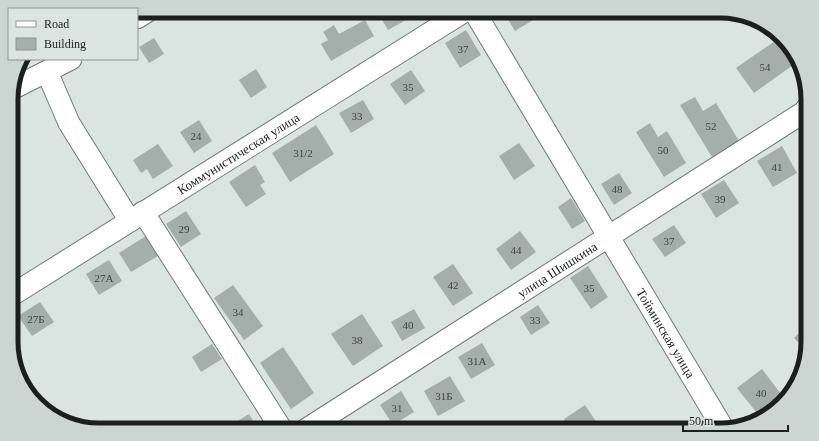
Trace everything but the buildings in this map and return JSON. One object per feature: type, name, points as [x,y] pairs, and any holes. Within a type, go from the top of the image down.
[{"type":"street","name":"Коммунистическая улица","points":[[18,291],[454,18]]},
{"type":"street","name":"Тойминская улица","points":[[478,18],[720,423]]},
{"type":"street","points":[[20,85],[69,60]]},
{"type":"street","points":[[47,72],[69,124],[137,216],[277,423]]},
{"type":"street","name":"улица Шишкина","points":[[316,423],[801,114]]}]
